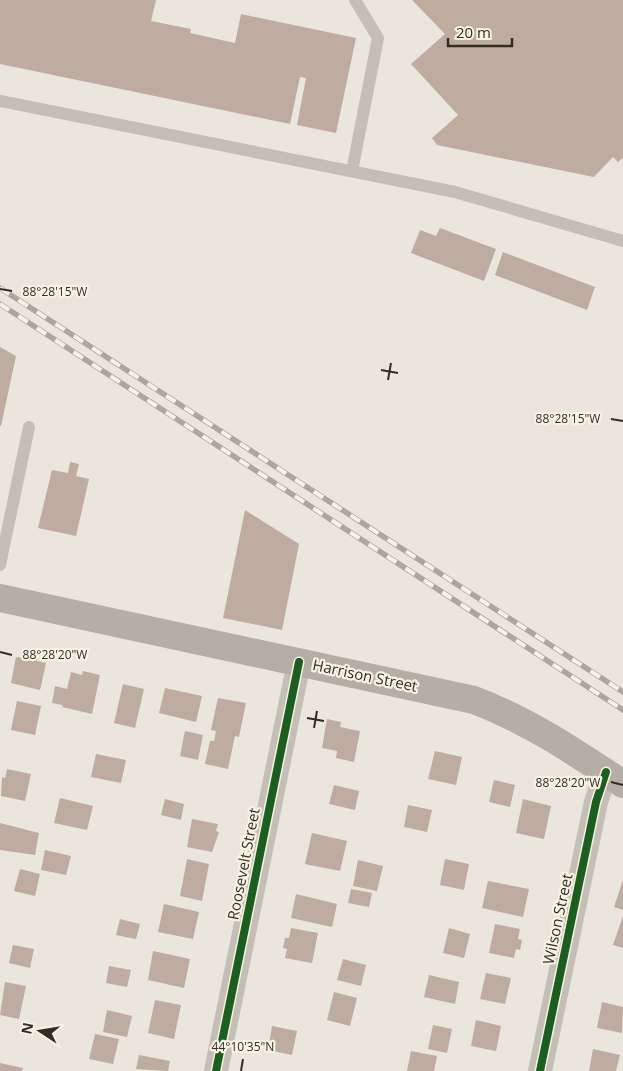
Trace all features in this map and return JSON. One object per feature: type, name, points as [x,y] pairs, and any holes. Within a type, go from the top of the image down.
[{"type":"main road","name":"Harrison Street","points":[[0,598],[474,700],[506,712],[536,728],[614,778]]},
{"type":"street","name":"Roosevelt Street","points":[[216,1071],[299,662]]},
{"type":"street","name":"Wilson Street","points":[[540,1071],[596,802],[614,778]]},
{"type":"lane","points":[[352,172],[378,38],[355,0]]},
{"type":"lane","points":[[0,102],[455,192],[623,241]]},
{"type":"lane","points":[[0,565],[29,427]]},
{"type":"building","points":[[0,0],[156,0],[151,21],[191,29],[190,33],[235,43],[241,14],[356,38],[336,133],[297,125],[306,78],[300,77],[290,124],[0,64]]},
{"type":"building","points":[[412,0],[623,0],[623,158],[618,162],[613,157],[594,177],[437,145],[432,138],[458,115],[411,64],[445,34]]},
{"type":"building","points":[[440,228],[496,249],[484,281],[411,253],[420,230],[436,236]]},
{"type":"building","points":[[503,252],[595,287],[587,310],[495,275]]},
{"type":"building","points":[[0,347],[16,356],[1,426],[0,426]]},
{"type":"building","points":[[70,462],[79,464],[76,476],[89,479],[76,536],[38,528],[52,470],[68,473]]},
{"type":"building","points":[[245,510],[299,544],[282,630],[223,618]]},
{"type":"building","points":[[26,655],[38,658],[37,661],[46,663],[40,690],[11,683],[16,657],[25,658]]},
{"type":"building","points":[[83,671],[100,675],[92,714],[52,703],[55,686],[67,689],[71,672],[82,675]]},
{"type":"building","points":[[123,684],[144,689],[135,728],[114,723]]},
{"type":"building","points":[[165,688],[202,696],[196,722],[159,713]]},
{"type":"building","points":[[218,698],[246,703],[239,737],[235,736],[228,769],[205,764],[210,741],[214,741],[216,731],[211,730]]},
{"type":"building","points":[[17,701],[41,706],[35,735],[11,730]]},
{"type":"building","points":[[327,719],[341,722],[340,727],[360,731],[354,762],[336,758],[337,751],[322,748]]},
{"type":"building","points":[[185,731],[203,735],[198,760],[180,756]]},
{"type":"building","points":[[435,751],[462,757],[456,785],[428,779]]},
{"type":"building","points":[[96,754],[126,760],[121,783],[91,777]]},
{"type":"building","points":[[7,769],[31,774],[25,801],[1,796],[2,777],[5,778]]},
{"type":"building","points":[[494,780],[515,785],[510,807],[489,802]]},
{"type":"building","points":[[334,785],[359,791],[355,810],[329,804]]},
{"type":"building","points":[[60,798],[93,806],[87,830],[54,823]]},
{"type":"building","points":[[165,799],[184,804],[181,820],[161,815]]},
{"type":"building","points":[[523,799],[551,806],[544,839],[516,833]]},
{"type":"building","points":[[408,805],[432,810],[427,832],[404,827]]},
{"type":"building","points":[[192,819],[218,824],[216,831],[219,832],[212,852],[187,847]]},
{"type":"building","points":[[0,823],[39,833],[35,855],[0,850]]},
{"type":"building","points":[[312,833],[347,841],[340,871],[305,864]]},
{"type":"building","points":[[45,850],[71,856],[66,875],[41,870]]},
{"type":"building","points":[[187,859],[209,864],[202,901],[180,896]]},
{"type":"building","points":[[445,859],[469,864],[464,890],[440,885]]},
{"type":"building","points":[[358,860],[383,866],[377,891],[353,886]]},
{"type":"building","points":[[20,869],[40,874],[35,896],[14,891]]},
{"type":"building","points":[[623,880],[623,910],[614,907]]},
{"type":"building","points":[[488,881],[529,889],[523,917],[482,908]]},
{"type":"building","points":[[351,889],[372,893],[369,907],[348,903]]},
{"type":"building","points":[[296,894],[337,904],[332,927],[291,918]]},
{"type":"building","points":[[164,904],[199,912],[193,939],[158,932]]},
{"type":"building","points":[[623,916],[623,948],[613,945]]},
{"type":"building","points":[[120,919],[140,924],[136,939],[116,935]]},
{"type":"building","points":[[495,924],[520,929],[518,939],[522,940],[520,950],[516,949],[514,958],[489,953]]},
{"type":"building","points":[[291,928],[318,933],[312,963],[285,958],[287,949],[283,948],[285,938],[289,938]]},
{"type":"building","points":[[449,928],[470,934],[464,958],[443,953]]},
{"type":"building","points":[[13,945],[34,949],[30,968],[9,963]]},
{"type":"building","points":[[153,951],[190,959],[184,988],[148,980]]},
{"type":"building","points":[[343,959],[366,965],[361,986],[337,980]]},
{"type":"building","points":[[109,966],[131,970],[127,987],[106,983]]},
{"type":"building","points":[[486,973],[511,978],[505,1004],[480,999]]},
{"type":"building","points":[[429,975],[459,982],[455,1004],[424,997]]},
{"type":"building","points":[[5,982],[26,986],[19,1019],[0,1015]]},
{"type":"building","points":[[334,992],[357,998],[350,1026],[327,1020]]},
{"type":"building","points":[[155,1000],[181,1005],[174,1039],[148,1033]]},
{"type":"building","points":[[602,1002],[623,1007],[622,1033],[597,1028]]},
{"type":"building","points":[[107,1010],[132,1016],[127,1037],[103,1032]]},
{"type":"building","points":[[476,1020],[501,1026],[496,1051],[471,1046]]},
{"type":"building","points":[[433,1025],[452,1029],[447,1053],[428,1049]]},
{"type":"building","points":[[272,1026],[297,1031],[292,1055],[268,1050]]},
{"type":"building","points":[[95,1034],[119,1039],[113,1064],[89,1059]]},
{"type":"building","points":[[593,1049],[620,1055],[616,1071],[589,1071]]},
{"type":"building","points":[[411,1051],[437,1056],[434,1071],[407,1071]]},
{"type":"building","points":[[139,1055],[170,1061],[168,1071],[136,1069]]},
{"type":"building","points":[[0,1063],[23,1068],[22,1071],[0,1071]]},
{"type":"railway","points":[[0,288],[623,692]]},
{"type":"railway","points":[[0,304],[623,710]]},
{"type":"cycle path","points":[[216,1071],[299,662]]},
{"type":"cycle path","points":[[540,1071],[596,802],[606,772]]}]
